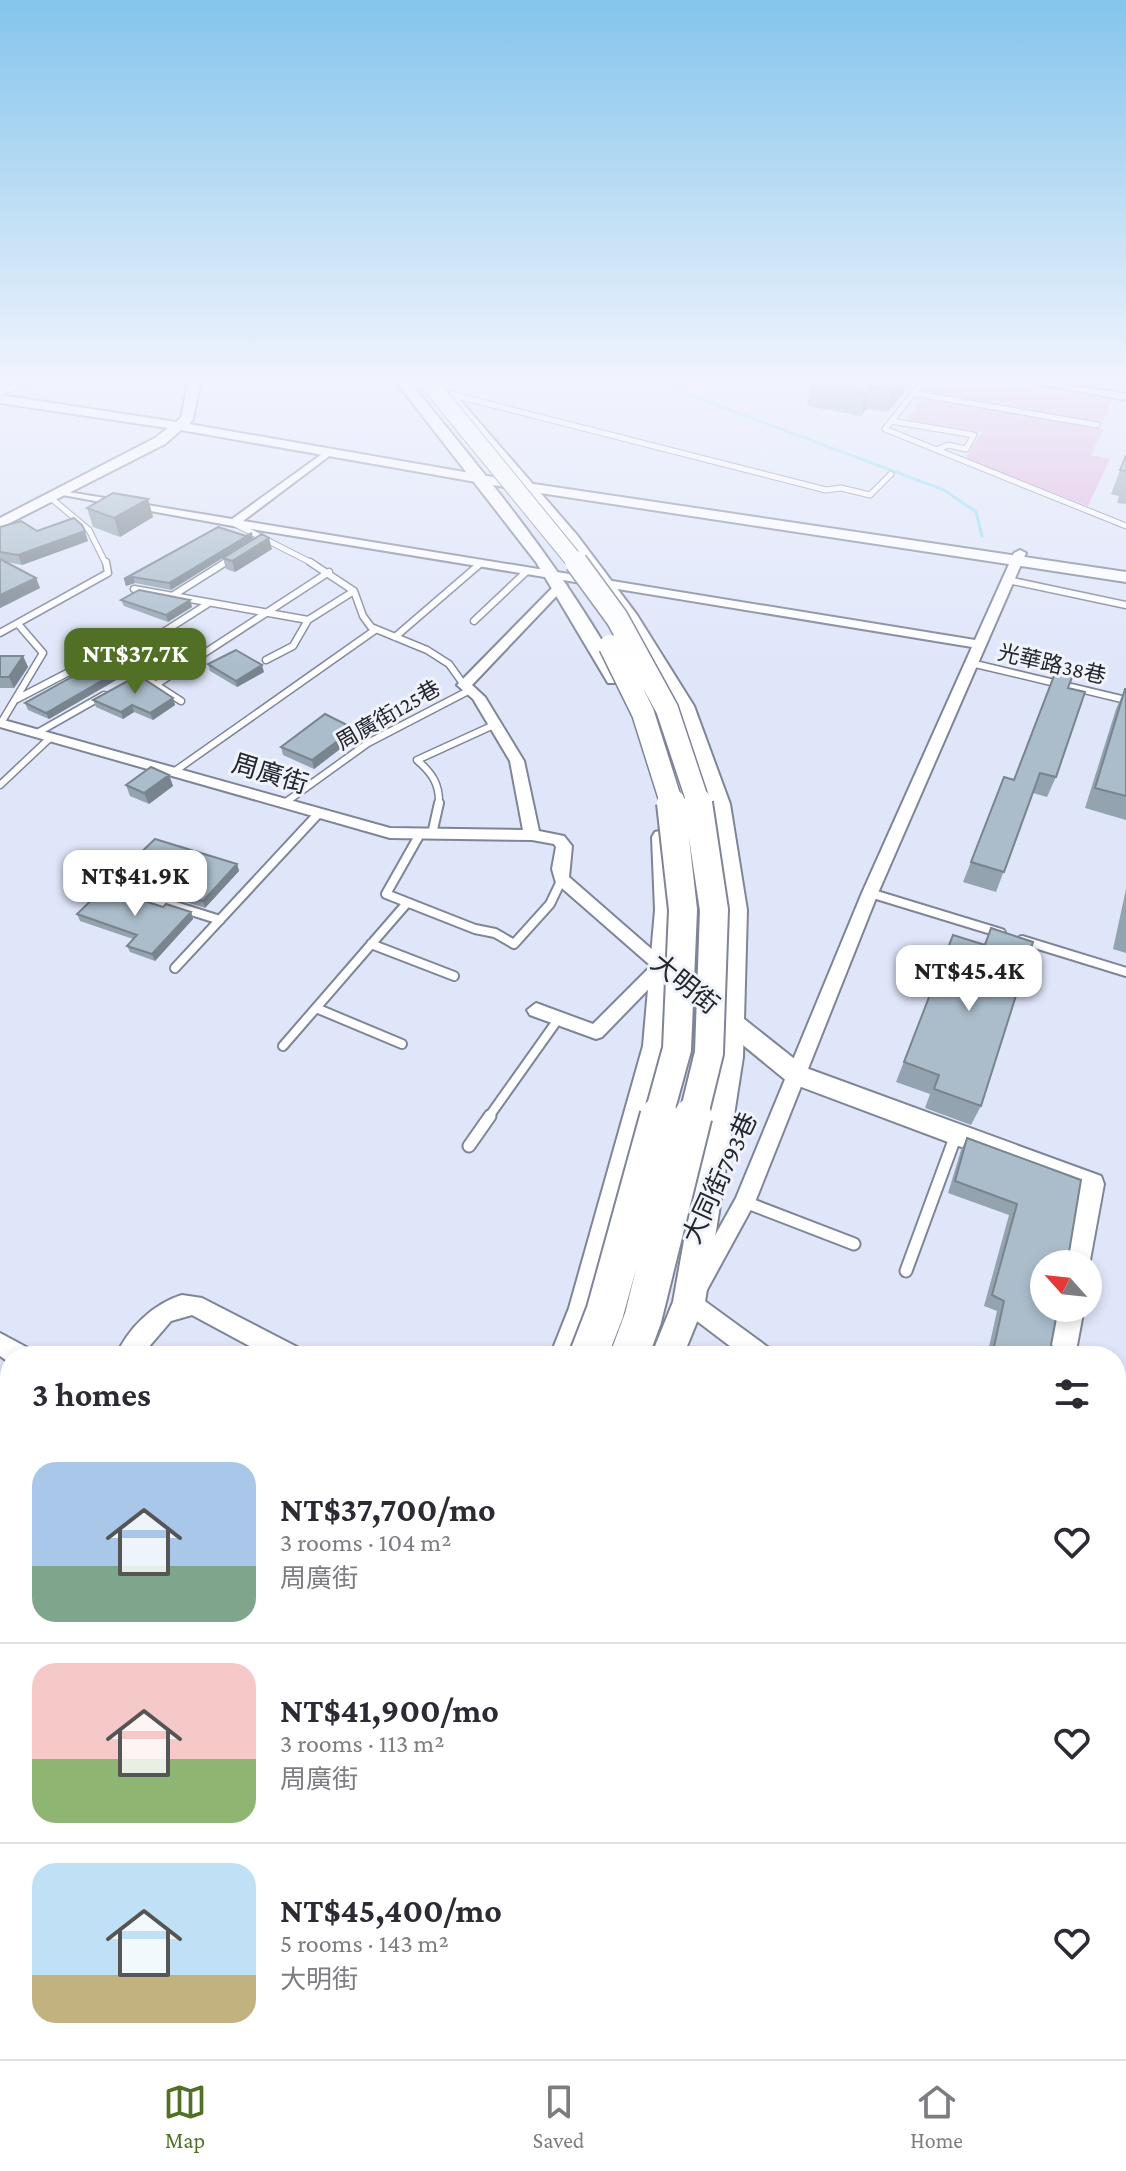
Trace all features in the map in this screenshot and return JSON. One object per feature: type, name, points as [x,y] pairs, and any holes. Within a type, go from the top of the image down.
[{"type":"highway","points":[[487,475],[598,622],[643,713],[672,805],[683,910],[677,1049],[605,1312],[592,1346]]},
{"type":"highway","points":[[508,475],[617,618],[667,709],[699,805],[714,910],[709,1053],[643,1318],[633,1346]]},
{"type":"main road","points":[[477,475],[587,624],[632,715],[661,805],[667,910],[656,1046],[585,1308],[570,1346]]},
{"type":"main road","points":[[518,475],[571,538],[605,585],[684,706],[719,804],[735,910],[730,1057],[689,1302],[671,1346]]},
{"type":"street","points":[[0,524],[97,475]]},
{"type":"street","points":[[233,523],[298,475]]},
{"type":"street","points":[[488,475],[1126,577]]},
{"type":"street","points":[[57,497],[481,563],[527,571],[558,581],[605,585],[980,645]]},
{"type":"street","points":[[1018,558],[1126,568]]},
{"type":"street","name":"大同街793巷","points":[[689,1302],[745,1202],[870,893],[1018,558]]},
{"type":"street","points":[[558,581],[467,687],[496,724],[517,761],[532,835],[550,836],[564,846],[560,869],[562,879]]},
{"type":"street","name":"周廣街","points":[[0,723],[390,833],[532,835]]},
{"type":"street","name":"大明街","points":[[562,879],[662,966],[797,1075],[1091,1184],[1079,1250]]},
{"type":"street","points":[[536,1010],[596,1032],[662,966]]},
{"type":"street","points":[[689,1302],[748,1346]]},
{"type":"street","points":[[135,1346],[163,1312],[178,1303],[194,1305],[272,1346]]},
{"type":"street","points":[[1062,1346],[1066,1322]]},
{"type":"lane","points":[[772,475],[826,490],[841,488],[870,495],[890,475]]},
{"type":"lane","points":[[999,475],[1126,526]]},
{"type":"lane","points":[[0,633],[108,573],[85,525],[57,497]]},
{"type":"lane","points":[[233,523],[329,572],[354,591],[363,616],[375,630],[427,650],[449,664],[467,687]]},
{"type":"lane","points":[[250,547],[264,539]]},
{"type":"lane","points":[[172,596],[237,555]]},
{"type":"lane","points":[[395,637],[481,563]]},
{"type":"lane","points":[[474,621],[527,571]]},
{"type":"lane","points":[[157,684],[329,572]]},
{"type":"lane","points":[[1008,580],[1126,605]]},
{"type":"lane","points":[[134,589],[308,620]]},
{"type":"lane","points":[[266,660],[293,646],[308,620],[354,591]]},
{"type":"lane","points":[[17,699],[115,648],[137,649],[209,603]]},
{"type":"lane","points":[[0,723],[43,653],[18,624]]},
{"type":"lane","points":[[175,771],[375,630]]},
{"type":"lane","name":"光華路38巷","points":[[971,663],[1126,700]]},
{"type":"lane","points":[[123,685],[140,677],[157,684],[181,701]]},
{"type":"lane","name":"周廣街125巷","points":[[286,802],[368,743],[467,687]]},
{"type":"lane","points":[[0,785],[44,735],[111,691]]},
{"type":"lane","points":[[496,724],[466,741],[450,744],[417,760],[437,780],[440,798],[426,834],[386,894],[475,929],[495,933],[514,944],[550,904],[562,879]]},
{"type":"lane","points":[[175,968],[319,813]]},
{"type":"lane","points":[[118,888],[220,920]]},
{"type":"lane","points":[[870,893],[1126,972]]},
{"type":"lane","points":[[283,1046],[407,903]]},
{"type":"lane","points":[[371,944],[454,976]]},
{"type":"lane","points":[[316,1008],[402,1044]]},
{"type":"lane","points":[[469,1146],[559,1018]]},
{"type":"lane","points":[[906,1271],[956,1133]]},
{"type":"lane","points":[[745,1202],[854,1244]]},
{"type":"shaded area","points":[[1007,475],[1102,475],[1088,506]]},
{"type":"building","points":[[113,493],[148,499],[114,518],[87,508]]},
{"type":"building","points":[[74,518],[85,531],[18,555],[0,552],[0,527],[21,521],[37,531]]},
{"type":"building","points":[[218,527],[246,536],[252,533],[169,583],[133,577],[124,579]]},
{"type":"building","points":[[262,534],[269,538],[232,561],[223,558]]},
{"type":"building","points":[[0,559],[36,578],[0,595]]},
{"type":"building","points":[[139,590],[190,600],[166,615],[121,600]]},
{"type":"building","points":[[236,650],[262,665],[236,681],[208,664]]},
{"type":"building","points":[[115,653],[134,662],[46,713],[25,703]]},
{"type":"building","points":[[0,656],[23,656],[9,677],[0,677]]},
{"type":"building","points":[[1057,668],[1074,672],[1068,688],[1085,692],[1056,777],[1040,773],[1004,872],[971,862],[1004,777],[1014,780]]},
{"type":"building","points":[[135,677],[141,677],[173,698],[150,713],[132,705],[121,712],[93,700]]},
{"type":"building","points":[[1126,689],[1126,796],[1095,788]]},
{"type":"building","points":[[325,714],[351,727],[348,730],[351,731],[312,760],[281,747]]},
{"type":"building","points":[[151,767],[169,775],[144,793],[126,785]]},
{"type":"building","points":[[155,839],[237,864],[203,901],[177,893],[190,880],[132,861]]},
{"type":"building","points":[[104,888],[163,907],[166,904],[191,912],[152,954],[127,946],[137,935],[77,914]]},
{"type":"building","points":[[991,928],[1033,942],[981,1106],[934,1089],[939,1075],[904,1062],[953,935],[985,945]]},
{"type":"building","points":[[967,1138],[1081,1180],[1069,1250],[1030,1250],[1030,1322],[1055,1322],[1052,1346],[994,1346],[1004,1301],[992,1295],[1017,1204],[955,1181]]},
{"type":"waterway","points":[[904,475],[944,490],[976,512],[982,536]]}]
